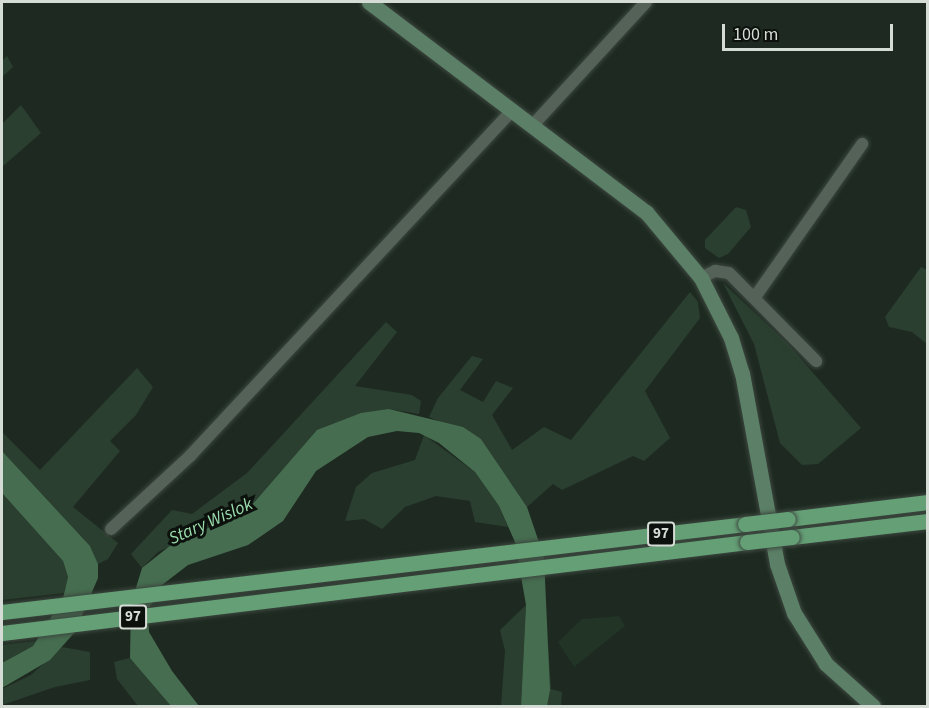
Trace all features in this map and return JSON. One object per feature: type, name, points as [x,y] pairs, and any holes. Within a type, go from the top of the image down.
[{"type":"main road","name":"97","points":[[2,612],[927,502]]},
{"type":"main road","name":"97","points":[[2,633],[927,521]]},
{"type":"street","points":[[369,2],[646,212],[701,278],[730,338],[742,374],[777,564],[794,613],[826,664],[873,706]]},
{"type":"street","points":[[533,125],[646,2]]},
{"type":"street","points":[[111,529],[190,456],[513,110]]},
{"type":"street","points":[[755,297],[862,144]]},
{"type":"street","points":[[701,278],[715,271],[729,273],[816,361]]},
{"type":"shaded area","points":[[7,56],[13,67],[2,77],[2,61]]},
{"type":"shaded area","points":[[21,105],[41,133],[2,167],[2,124]]},
{"type":"shaded area","points":[[736,207],[746,210],[751,227],[728,254],[719,258],[705,248],[705,240]]},
{"type":"shaded area","points":[[921,267],[927,270],[927,344],[912,332],[889,327],[885,317]]},
{"type":"shaded area","points":[[723,283],[788,344],[861,428],[818,464],[802,465],[780,443],[754,344]]},
{"type":"shaded area","points":[[690,292],[698,302],[700,318],[645,391],[670,438],[644,461],[633,456],[562,490],[553,484],[527,507],[481,439],[429,417],[438,398],[472,356],[483,359],[460,390],[483,402],[496,381],[513,388],[492,415],[512,450],[544,427],[571,440]]},
{"type":"shaded area","points":[[386,322],[397,332],[355,386],[412,395],[421,401],[419,414],[389,409],[273,485],[245,513],[158,552],[142,568],[131,554],[172,510],[192,514],[247,473]]},
{"type":"shaded area","points":[[137,368],[153,387],[136,415],[110,441],[120,451],[73,507],[118,543],[108,559],[98,564],[90,546],[2,451],[2,432],[40,470]]},
{"type":"shaded area","points":[[389,409],[463,427],[481,439],[527,507],[544,557],[550,690],[547,706],[521,706],[526,605],[515,542],[499,506],[475,472],[439,443],[419,433],[397,431],[368,437],[316,471],[283,521],[248,545],[188,565],[162,585],[148,610],[149,632],[172,671],[199,706],[171,706],[130,658],[131,604],[142,568],[176,541],[245,513],[317,430],[361,413]]},
{"type":"shaded area","points":[[424,435],[475,472],[499,506],[508,527],[475,522],[470,501],[436,496],[405,507],[382,529],[364,519],[345,521],[356,487],[372,473],[415,460]]},
{"type":"shaded area","points":[[2,451],[90,546],[98,564],[98,578],[75,632],[50,660],[2,688],[2,663],[33,646],[63,598],[68,577],[63,561],[2,493]]},
{"type":"shaded area","points":[[2,493],[63,561],[68,577],[64,593],[2,600]]},
{"type":"shaded area","points":[[526,605],[521,706],[501,706],[505,651],[500,630]]},
{"type":"shaded area","points":[[619,616],[625,626],[574,667],[558,642],[582,619]]},
{"type":"shaded area","points":[[36,641],[33,646],[2,663],[2,645]]},
{"type":"shaded area","points":[[548,645],[551,689],[562,692],[561,706],[547,706]]},
{"type":"shaded area","points":[[62,647],[90,652],[90,680],[55,687],[2,705],[2,689],[31,675]]},
{"type":"shaded area","points":[[130,658],[171,706],[138,706],[117,679],[114,662]]},
{"type":"water label","name":"Stary Wislok","points":[[211,522]]}]
